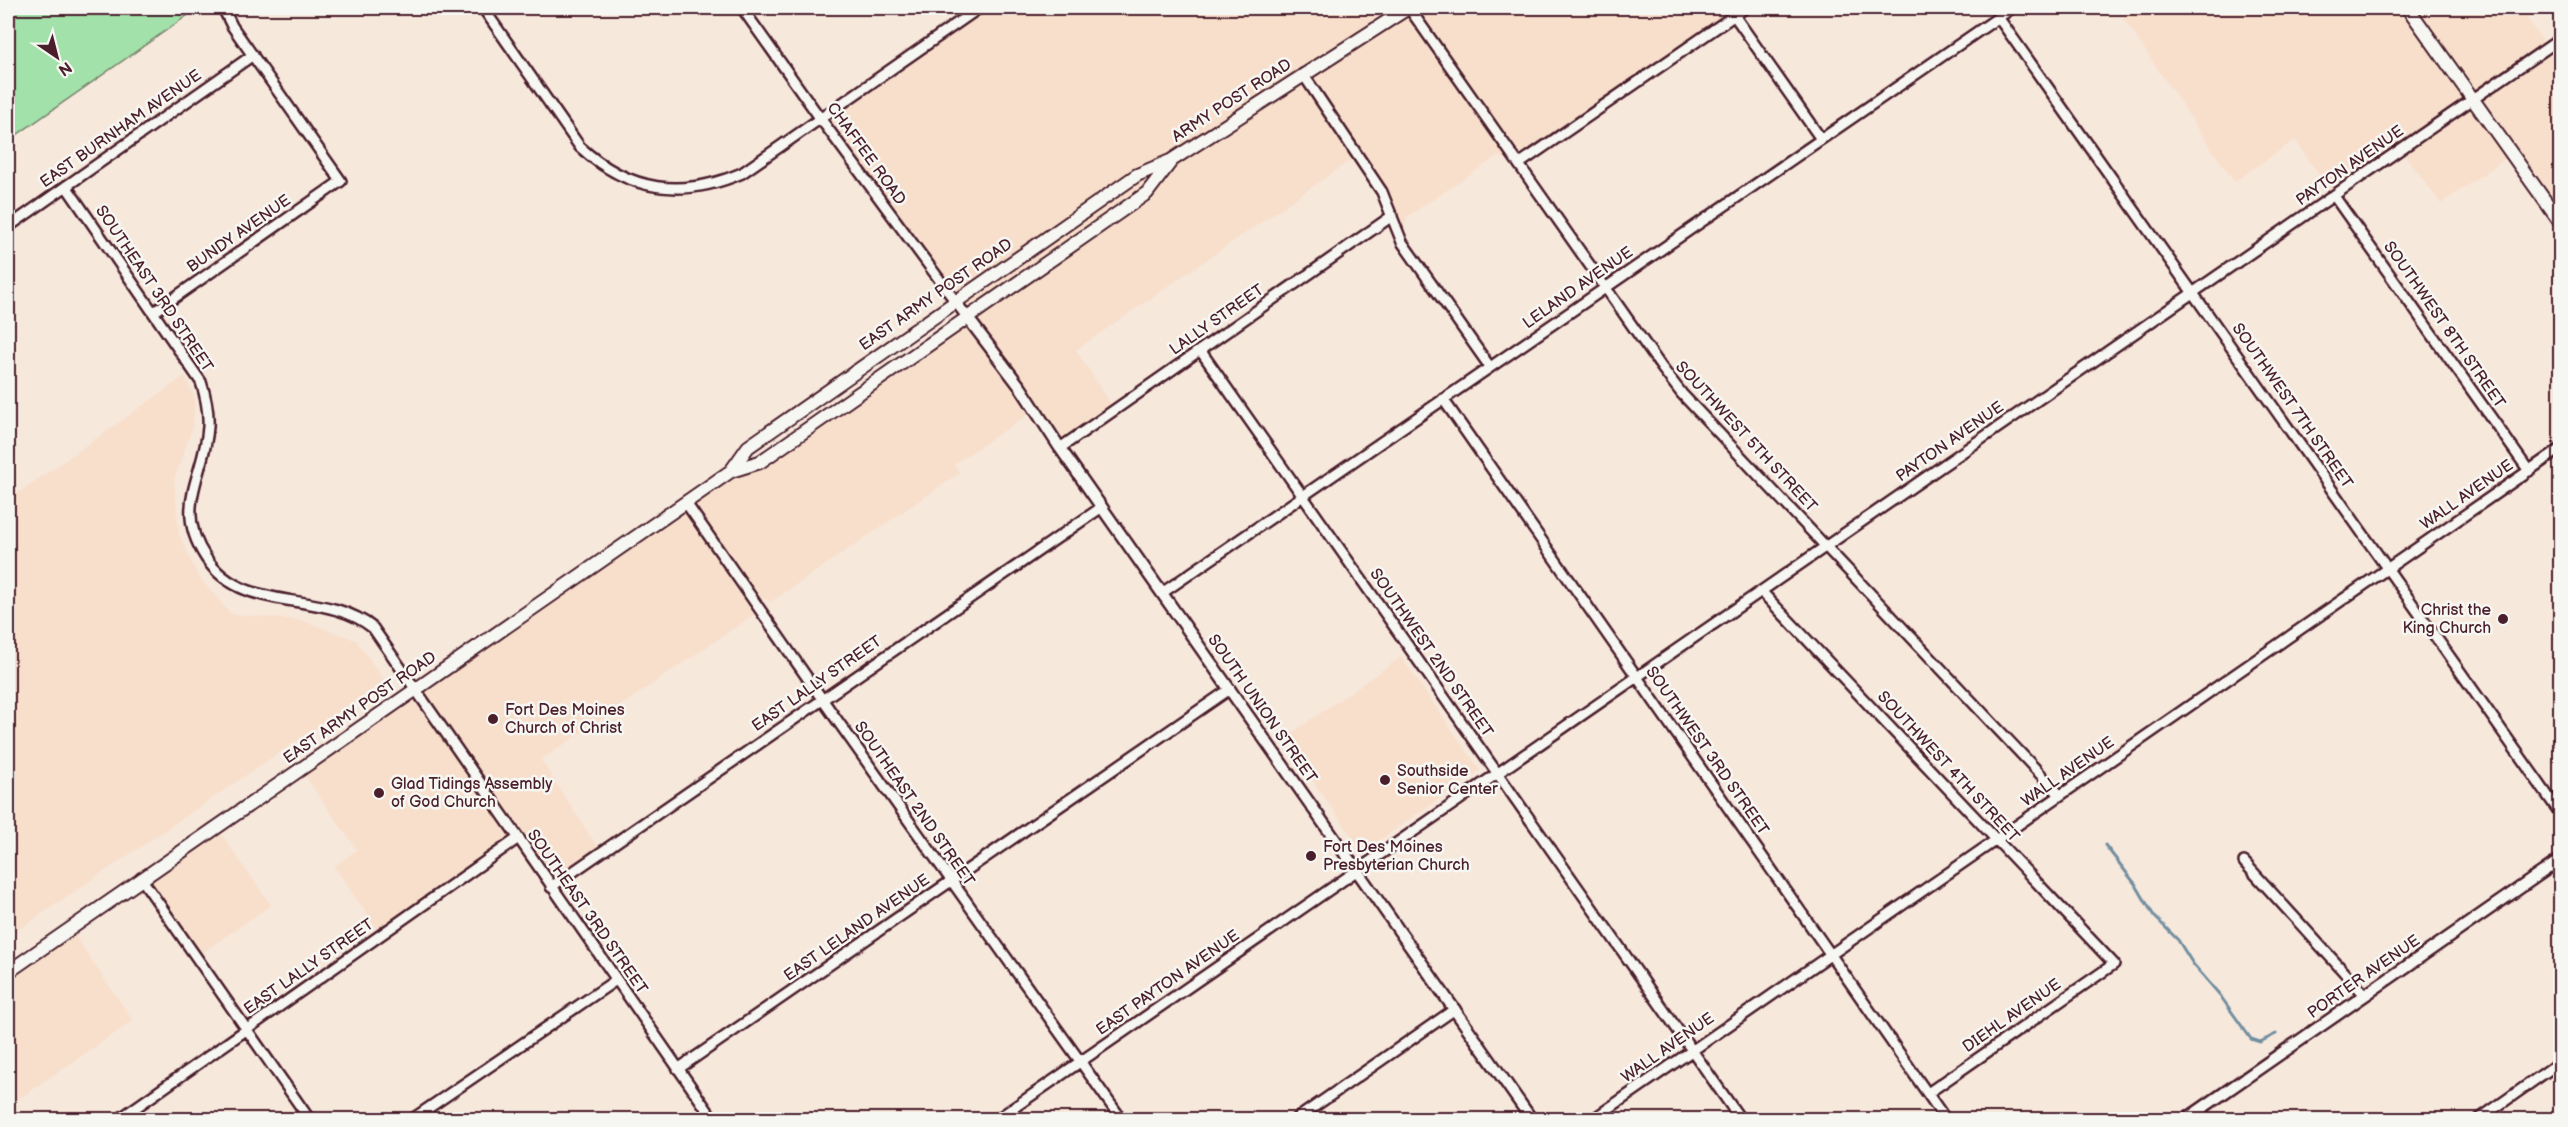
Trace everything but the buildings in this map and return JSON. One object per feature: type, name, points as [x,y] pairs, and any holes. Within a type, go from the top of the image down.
[{"type":"main road","name":"ARMY POST ROAD","points":[[967,317],[1147,193],[1172,160],[1408,8]]},
{"type":"main road","points":[[2408,8],[2560,222]]},
{"type":"main road","name":"EAST ARMY POST ROAD","points":[[731,471],[748,447],[955,301],[1137,175],[1172,160]]},
{"type":"main road","name":"EAST ARMY POST ROAD","points":[[8,972],[731,471],[760,462],[967,317]]},
{"type":"street","points":[[223,8],[232,26],[253,55]]},
{"type":"street","points":[[483,8],[580,147],[611,171],[629,180],[668,189],[688,189],[723,181],[742,173],[979,8]]},
{"type":"street","name":"CHAFFEE ROAD","points":[[742,8],[967,317]]},
{"type":"street","name":"SOUTHWEST 5TH STREET","points":[[1408,8],[1682,394],[2060,795]]},
{"type":"street","points":[[1519,164],[1731,11],[1745,8]]},
{"type":"street","name":"LELAND AVENUE","points":[[1162,593],[2012,8]]},
{"type":"street","points":[[1731,11],[1821,139]]},
{"type":"street","name":"SOUTHWEST 7TH STREET","points":[[1998,17],[2560,813]]},
{"type":"street","name":"PAYTON AVENUE","points":[[1357,870],[2560,39]]},
{"type":"street","name":"BUNDY AVENUE","points":[[154,312],[341,181],[253,55]]},
{"type":"street","name":"EAST BURNHAM AVENUE","points":[[8,227],[253,55]]},
{"type":"street","points":[[1303,74],[1382,192],[1402,242],[1490,367]]},
{"type":"street","name":"SOUTHEAST 3RD STREET","points":[[66,186],[193,368],[206,396],[208,429],[194,484],[191,514],[196,537],[206,559],[222,576],[242,590],[266,597],[331,607],[362,620],[383,640],[550,887],[714,1119]]},
{"type":"street","name":"SOUTHWEST 8TH STREET","points":[[2334,196],[2529,471]]},
{"type":"street","name":"LALLY STREET","points":[[1060,448],[1392,216]]},
{"type":"street","name":"SOUTH UNION STREET","points":[[967,317],[1021,388],[1060,448],[1532,1119]]},
{"type":"street","name":"SOUTHWEST 2ND STREET","points":[[1200,350],[1741,1119]]},
{"type":"street","name":"SOUTHWEST 3RD STREET","points":[[1443,399],[1946,1119]]},
{"type":"street","name":"WALL AVENUE","points":[[1592,1119],[2560,449]]},
{"type":"street","name":"SOUTHEAST 2ND STREET","points":[[686,503],[950,881],[1122,1119]]},
{"type":"street","name":"EAST LALLY STREET","points":[[550,887],[1102,507]]},
{"type":"street","name":"SOUTHWEST 4TH STREET","points":[[1761,591],[2114,964]]},
{"type":"street","name":"EAST LELAND AVENUE","points":[[678,1069],[1230,689]]},
{"type":"street","name":"EAST LALLY STREET","points":[[118,1119],[517,839]]},
{"type":"street","name":"PORTER AVENUE","points":[[2185,1119],[2560,860]]},
{"type":"street","points":[[2244,862],[2365,995]]},
{"type":"street","name":"EAST PAYTON AVENUE","points":[[996,1119],[1357,870]]},
{"type":"street","points":[[141,878],[310,1119]]},
{"type":"street","name":"DIEHL AVENUE","points":[[1928,1093],[2114,964]]},
{"type":"street","points":[[411,1119],[616,980]]},
{"type":"street","points":[[1294,1119],[1455,1009]]},
{"type":"street","points":[[2478,1119],[2560,1062]]},
{"type":"shaded area","points":[[979,8],[1729,8],[1734,15],[1519,164],[1498,156],[1407,217],[1402,242],[1382,192],[1357,156],[1076,350],[1115,410],[1060,448],[1035,410],[954,464],[960,473],[771,602],[747,590],[755,614],[541,760],[601,852],[551,887],[518,840],[381,935],[334,866],[357,850],[299,768],[686,503],[967,317],[820,118]]},
{"type":"shaded area","points":[[2131,8],[2520,8],[2560,66],[2560,222],[2512,154],[2441,204],[2401,150],[2334,196],[2295,140],[2234,182],[2121,15]]},
{"type":"shaded area","points":[[185,376],[195,399],[193,426],[174,480],[179,534],[198,576],[231,614],[300,620],[356,640],[385,681],[8,937],[8,500]]},
{"type":"shaded area","points":[[1401,657],[1480,770],[1363,852],[1283,739]]},
{"type":"shaded area","points":[[216,827],[271,905],[196,957],[141,878]]},
{"type":"shaded area","points":[[70,928],[133,1021],[8,1106],[8,975]]},
{"type":"green space","points":[[8,8],[198,8],[8,141]]},
{"type":"waterway","points":[[2105,845],[2136,885],[2154,916],[2178,940],[2193,964],[2219,994],[2251,1039],[2260,1042],[2276,1034]]},
{"type":"place","name":"Christ the King Church","points":[[2503,619]]},
{"type":"place","name":"Fort Des Moines Church of Christ","points":[[493,719]]},
{"type":"place","name":"Southside Senior Center","points":[[1385,780]]},
{"type":"place","name":"Glad Tidings Assembly of God Church","points":[[379,793]]},
{"type":"place","name":"Fort Des Moines Presbyterian Church","points":[[1311,856]]}]
